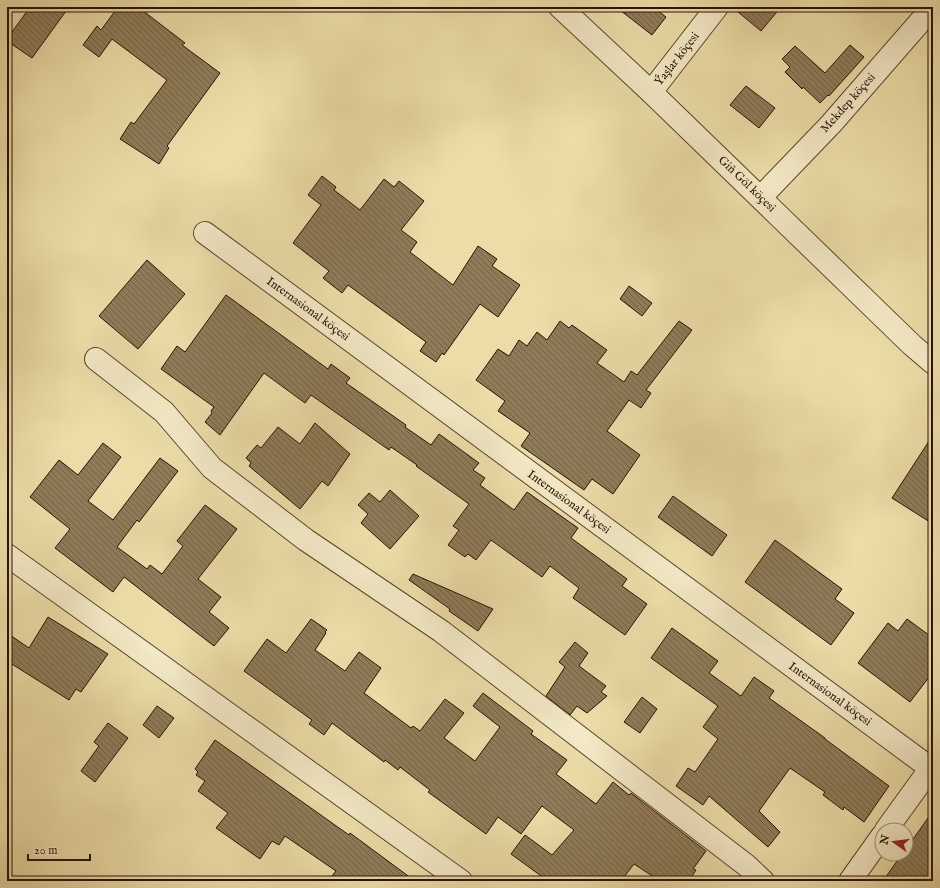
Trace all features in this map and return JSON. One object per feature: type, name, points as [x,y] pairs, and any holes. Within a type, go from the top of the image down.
[{"type":"street","name":"Giň Göl köçesi","points":[[560,7],[652,92],[907,340],[933,363]]},
{"type":"street","name":"Ýaşlar köçesi","points":[[652,92],[717,7]]},
{"type":"street","name":"Mekdep köçesi","points":[[761,197],[831,124],[933,7]]},
{"type":"street","name":"Internasional köçesi","points":[[205,233],[932,768]]},
{"type":"street","points":[[96,359],[164,412],[212,468],[306,540],[441,631],[746,865],[763,881]]},
{"type":"street","points":[[7,555],[461,881]]},
{"type":"street","points":[[892,822],[932,768]]},
{"type":"street","points":[[850,881],[874,847]]},
{"type":"building","points":[[30,7],[69,7],[32,58],[7,41]]},
{"type":"building","points":[[118,7],[138,7],[185,43],[182,45],[220,73],[167,146],[169,148],[159,164],[120,139],[131,122],[134,124],[167,80],[112,39],[99,57],[83,45],[97,26],[101,30]]},
{"type":"building","points":[[616,7],[653,7],[666,17],[652,35]]},
{"type":"building","points":[[732,7],[781,7],[761,31]]},
{"type":"building","points":[[850,45],[864,57],[829,96],[828,95],[820,103],[803,87],[802,89],[785,72],[790,67],[782,59],[795,46],[825,73]]},
{"type":"building","points":[[746,86],[775,108],[759,128],[730,105]]},
{"type":"building","points":[[322,176],[336,187],[334,190],[360,210],[384,179],[394,187],[399,181],[424,201],[401,230],[417,242],[410,252],[453,285],[478,246],[497,259],[492,266],[520,285],[498,317],[480,304],[444,355],[442,353],[436,362],[420,351],[426,342],[348,285],[342,293],[323,278],[329,271],[293,243],[321,205],[308,195]]},
{"type":"building","points":[[147,260],[185,294],[138,349],[99,316]]},
{"type":"building","points":[[629,286],[652,303],[642,316],[620,299]]},
{"type":"building","points":[[226,295],[328,369],[331,364],[350,378],[346,383],[406,425],[405,427],[431,445],[439,434],[479,463],[473,470],[485,478],[480,485],[514,510],[527,492],[578,528],[571,538],[627,579],[622,586],[647,604],[625,635],[573,598],[579,588],[550,566],[542,577],[491,540],[476,560],[468,554],[465,557],[448,545],[459,530],[453,526],[469,504],[391,447],[389,450],[311,395],[305,403],[264,373],[220,435],[205,422],[212,413],[211,411],[214,407],[161,369],[177,346],[185,352]]},
{"type":"building","points":[[560,321],[569,328],[572,325],[607,350],[597,363],[624,382],[631,371],[637,375],[679,321],[692,330],[646,390],[651,393],[641,408],[629,400],[607,431],[640,455],[613,494],[592,479],[584,490],[521,446],[530,433],[498,411],[505,401],[476,380],[498,349],[509,356],[519,340],[527,346],[537,332],[547,340]]},
{"type":"building","points":[[315,423],[350,454],[328,486],[322,481],[300,509],[249,466],[251,463],[246,458],[257,445],[261,448],[278,427],[300,444]]},
{"type":"building","points":[[933,435],[933,524],[892,498]]},
{"type":"building","points":[[103,443],[121,457],[88,501],[113,520],[160,458],[178,471],[139,522],[137,520],[117,547],[147,569],[150,565],[162,574],[183,546],[177,541],[205,505],[237,529],[198,579],[221,597],[209,612],[229,628],[214,646],[124,577],[113,592],[55,548],[70,529],[30,497],[59,460],[78,475]]},
{"type":"building","points":[[390,490],[419,516],[390,549],[361,523],[368,514],[358,505],[369,493],[380,502]]},
{"type":"building","points":[[673,496],[727,535],[712,556],[658,517]]},
{"type":"building","points":[[775,540],[842,589],[835,599],[854,613],[831,645],[745,582]]},
{"type":"building","points":[[413,574],[493,609],[478,631],[409,580]]},
{"type":"building","points":[[48,617],[108,654],[81,692],[76,689],[69,700],[7,661],[7,633],[29,648]]},
{"type":"building","points":[[311,619],[327,630],[315,650],[345,671],[359,652],[381,668],[364,693],[411,728],[413,726],[420,731],[445,699],[464,713],[444,738],[475,761],[500,727],[473,706],[483,693],[533,731],[531,734],[567,760],[556,774],[596,804],[613,782],[629,795],[631,793],[706,851],[693,869],[696,870],[689,881],[660,881],[634,864],[621,881],[548,881],[511,854],[525,835],[552,855],[574,830],[542,806],[521,834],[498,817],[486,834],[428,792],[430,790],[400,767],[398,770],[385,760],[384,762],[332,723],[324,735],[309,724],[312,720],[244,671],[267,639],[286,653]]},
{"type":"building","points":[[907,619],[933,638],[933,672],[910,702],[858,663],[888,623],[898,631]]},
{"type":"building","points":[[672,628],[718,661],[709,673],[741,696],[754,677],[774,691],[769,698],[889,786],[864,822],[844,807],[843,810],[823,795],[825,792],[790,768],[759,811],[780,832],[768,847],[709,796],[703,805],[676,786],[688,768],[695,772],[718,739],[703,727],[718,706],[651,658]]},
{"type":"building","points":[[575,642],[588,653],[579,666],[606,686],[601,692],[607,696],[587,713],[577,706],[570,715],[546,696],[565,667],[559,662]]},
{"type":"building","points":[[642,697],[657,709],[640,733],[624,722]]},
{"type":"building","points":[[157,706],[174,718],[159,738],[143,725]]},
{"type":"building","points":[[108,723],[128,738],[95,782],[81,771],[99,746],[94,742]]},
{"type":"building","points":[[215,740],[349,835],[350,833],[415,881],[328,881],[336,871],[285,836],[279,845],[272,841],[260,859],[216,828],[228,813],[198,791],[205,781],[196,775],[198,772],[195,769]]},
{"type":"building","points":[[933,811],[933,881],[883,881],[896,862],[914,862],[914,838]]}]
